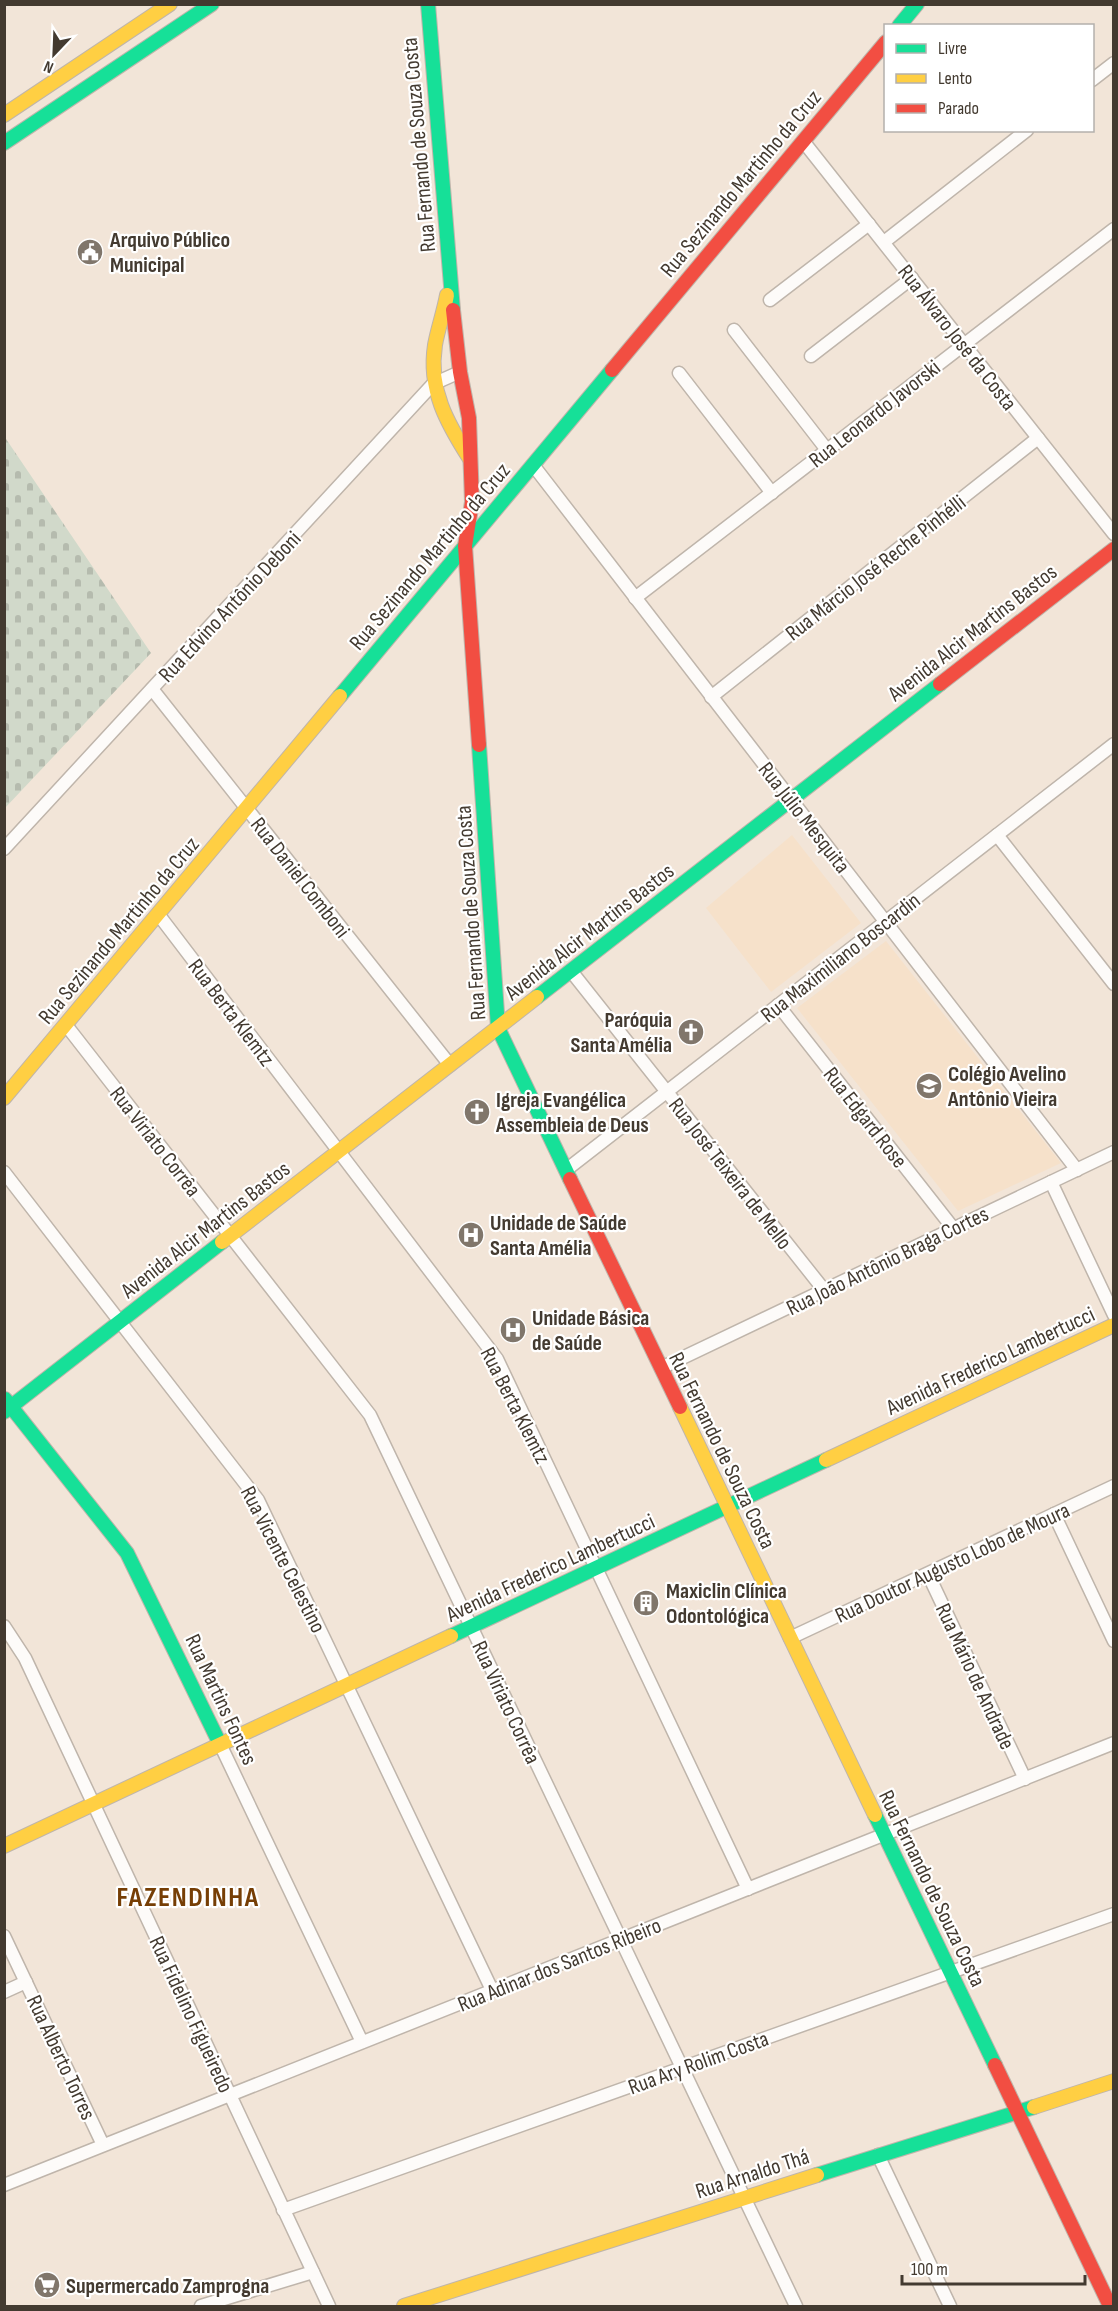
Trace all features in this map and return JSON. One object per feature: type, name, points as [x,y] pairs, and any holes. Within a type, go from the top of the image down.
[{"type":"street","points":[[17,134],[4,116],[170,4]]},
{"type":"street","points":[[4,143],[212,4]]},
{"type":"street","name":"Rua Fernando de Souza Costa","points":[[428,4],[450,282],[460,372],[468,410],[472,509],[465,546],[498,1028],[1110,2307]]},
{"type":"street","points":[[901,24],[916,4]]},
{"type":"street","name":"Rua Sezinando Martinho da Cruz","points":[[4,1098],[884,43]]},
{"type":"street","points":[[1094,78],[1113,63]]},
{"type":"street","points":[[884,242],[1024,132]]},
{"type":"street","name":"Rua Álvaro José da Costa","points":[[803,141],[1113,534]]},
{"type":"street","points":[[770,300],[869,224]]},
{"type":"street","name":"Rua Leonardo Javorski","points":[[635,598],[1113,229]]},
{"type":"street","points":[[811,356],[912,278]]},
{"type":"street","name":"Rua Fernando de Souza Costa","points":[[450,282],[435,347],[433,384],[442,412],[471,460]]},
{"type":"street","points":[[734,330],[827,450]]},
{"type":"street","name":"Rua Edvino Antônio Deboni","points":[[4,849],[433,384],[460,372]]},
{"type":"street","points":[[679,373],[772,493]]},
{"type":"street","name":"Rua Márcio José Reche Pinhélli","points":[[711,697],[1038,438]]},
{"type":"street","name":"Rua Júlio Mesquita","points":[[533,465],[1077,1170]]},
{"type":"street","name":"Avenida Alcir Martins Bastos","points":[[7,1406],[121,1322],[1113,549]]},
{"type":"street","name":"Rua Daniel Comboni","points":[[152,689],[450,1065]]},
{"type":"street","name":"Rua Maximiliano Boscardin","points":[[566,1170],[997,835],[1111,750]]},
{"type":"street","points":[[997,835],[1113,984]]},
{"type":"street","name":"Rua Berta Klemtz","points":[[158,915],[497,1359],[748,1889]]},
{"type":"street","name":"Rua José Teixeira de Mello","points":[[571,971],[824,1290]]},
{"type":"street","name":"Rua Edgard Rose","points":[[778,1005],[953,1228]]},
{"type":"street","name":"Rua Viriato Corrêa","points":[[66,1025],[370,1415],[796,2307]]},
{"type":"street","name":"Rua João Antônio Braga Cortes","points":[[661,1368],[1113,1152]]},
{"type":"street","name":"Rua Vicente Celestino","points":[[4,1172],[255,1494],[492,1990]]},
{"type":"street","points":[[1051,1182],[1113,1315]]},
{"type":"street","name":"Avenida Frederico Lambertucci","points":[[4,1846],[1113,1325]]},
{"type":"street","name":"Rua Martins Fontes","points":[[7,1406],[131,1560],[362,2042]]},
{"type":"street","name":"Rua Doutor Augusto Lobo de Moura","points":[[790,1638],[1113,1486]]},
{"type":"street","points":[[1054,1514],[1113,1641]]},
{"type":"street","name":"Rua Mário de Andrade","points":[[928,1574],[1025,1779]]},
{"type":"street","name":"Rua Fidelino Figueiredo","points":[[4,1626],[25,1658],[329,2307]]},
{"type":"street","name":"Rua Adinar dos Santos Ribeiro","points":[[4,2184],[1113,1743]]},
{"type":"street","name":"Rua Ary Rolim Costa","points":[[284,2210],[1113,1914]]},
{"type":"street","name":"Rua Alberto Torres","points":[[4,1936],[103,2145]]},
{"type":"street","points":[[4,1992],[26,1982]]},
{"type":"street","name":"Rua Arnaldo Thá","points":[[404,2307],[1113,2080]]},
{"type":"street","points":[[878,2155],[950,2307]]},
{"type":"street","points":[[201,2307],[313,2272]]},
{"type":"street","points":[[441,2294],[447,2307]]},
{"type":"shaded area","points":[[792,835],[861,923],[771,992],[706,908]]},
{"type":"shaded area","name":"Colégio Avelino Antônio Vieira","points":[[886,941],[1061,1163],[958,1211],[797,1008]]},
{"type":"green space","points":[[4,436],[151,653],[5,808],[4,808]]},
{"type":"traffic: fast","points":[[4,143],[212,4]]},
{"type":"traffic: fast","points":[[428,4],[453,310]]},
{"type":"traffic: fast","points":[[901,24],[917,4]]},
{"type":"traffic: fast","points":[[340,696],[612,370]]},
{"type":"traffic: fast","points":[[537,997],[940,684]]},
{"type":"traffic: fast","points":[[479,745],[498,1028],[570,1179]]},
{"type":"traffic: fast","points":[[4,1412],[222,1242]]},
{"type":"traffic: fast","points":[[5,1399],[127,1553],[220,1744]]},
{"type":"traffic: fast","points":[[451,1636],[826,1460]]},
{"type":"traffic: fast","points":[[875,1815],[995,2065]]},
{"type":"traffic: fast","points":[[817,2175],[1034,2107]]},
{"type":"traffic: slow","points":[[4,115],[170,4]]},
{"type":"traffic: slow","points":[[447,295],[435,345],[434,377],[447,419],[470,459]]},
{"type":"traffic: slow","points":[[4,1098],[340,696]]},
{"type":"traffic: slow","points":[[222,1242],[537,997]]},
{"type":"traffic: slow","points":[[826,1460],[1114,1325]]},
{"type":"traffic: slow","points":[[680,1407],[875,1815]]},
{"type":"traffic: slow","points":[[4,1846],[451,1636]]},
{"type":"traffic: slow","points":[[1034,2107],[1114,2081]]},
{"type":"traffic: slow","points":[[404,2306],[817,2175]]},
{"type":"traffic: jam","points":[[612,370],[884,44]]},
{"type":"traffic: jam","points":[[453,310],[460,372],[469,418],[472,502],[465,546],[479,745]]},
{"type":"traffic: jam","points":[[940,684],[1114,549]]},
{"type":"traffic: jam","points":[[570,1179],[680,1407]]},
{"type":"traffic: jam","points":[[995,2065],[1110,2306]]},
{"type":"place","name":"Arquivo Público Municipal","points":[[90,252]]},
{"type":"place","name":"Paróquia Santa Amélia","points":[[691,1032]]},
{"type":"place","name":"Colégio Avelino Antônio Vieira","points":[[929,1086]]},
{"type":"place","name":"Igreja Evangélica Assembleia de Deus","points":[[477,1112]]},
{"type":"place","name":"Unidade de Saúde Santa Amélia","points":[[471,1235]]},
{"type":"place","name":"Unidade Básica de Saúde","points":[[513,1330]]},
{"type":"place","name":"Maxiclin Clínica Odontológica","points":[[646,1603]]},
{"type":"place","name":"Supermercado Zamprogna","points":[[47,2285]]},
{"type":"district","name":"FAZENDINHA","points":[[188,1896]]}]
